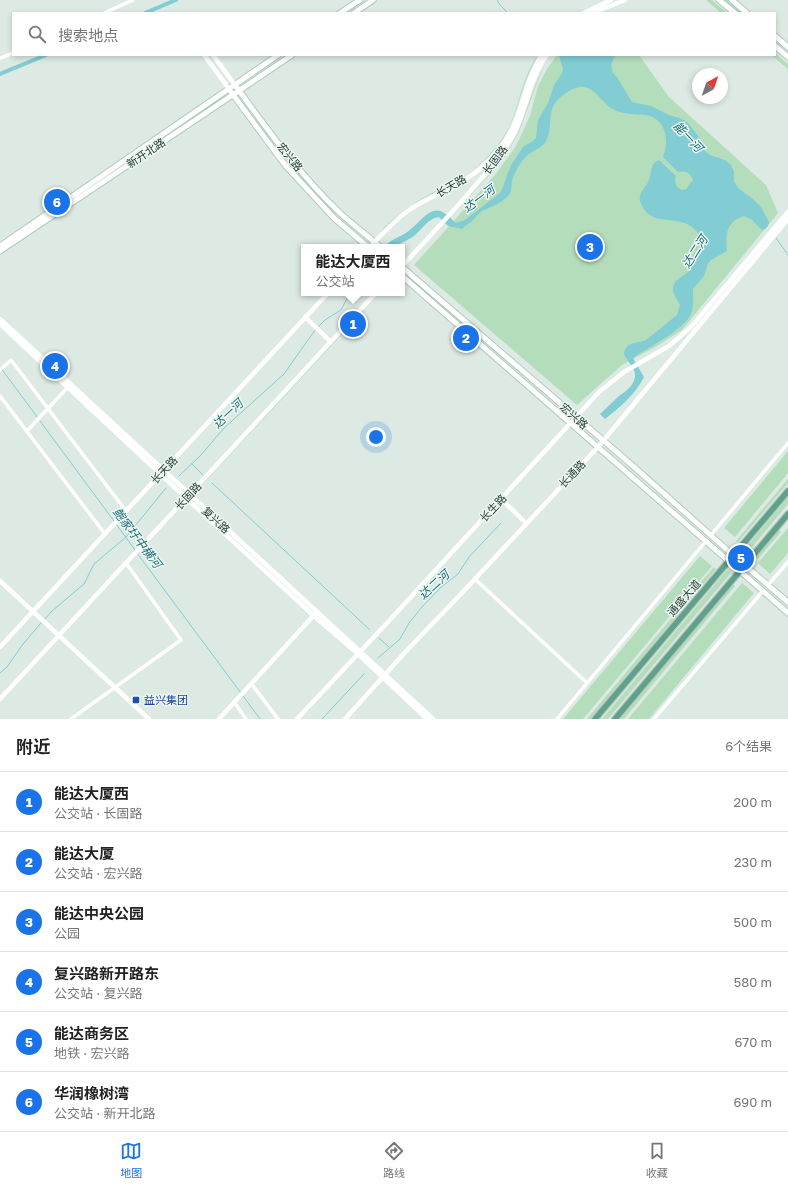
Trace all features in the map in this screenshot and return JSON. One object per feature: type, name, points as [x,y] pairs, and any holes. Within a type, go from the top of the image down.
[{"type":"main road","points":[[342,12],[360,0]]},
{"type":"main road","points":[[355,12],[373,0]]},
{"type":"main road","points":[[719,0],[734,12]]},
{"type":"main road","points":[[732,0],[746,12]]},
{"type":"main road","points":[[776,37],[788,47]]},
{"type":"main road","points":[[776,47],[788,57]]},
{"type":"main road","name":"新开北路","points":[[0,246],[277,56]]},
{"type":"main road","name":"新开北路","points":[[0,251],[291,56]]},
{"type":"main road","name":"宏兴路","points":[[235,85],[284,150],[312,184],[340,213],[376,244]]},
{"type":"main road","name":"宏兴路","points":[[229,89],[286,165],[334,218],[365,244]]},
{"type":"main road","name":"宏兴路","points":[[405,269],[788,602]]},
{"type":"main road","name":"宏兴路","points":[[405,279],[788,613]]},
{"type":"main road","name":"通盛大道","points":[[595,719],[656,645],[734,556],[788,491]]},
{"type":"main road","points":[[615,719],[740,571],[746,566],[788,514]]},
{"type":"street","points":[[106,12],[133,0]]},
{"type":"street","points":[[586,12],[611,0]]},
{"type":"street","points":[[595,12],[625,0]]},
{"type":"street","points":[[0,58],[12,53]]},
{"type":"street","name":"宏兴路","points":[[205,56],[229,89]]},
{"type":"street","name":"宏兴路","points":[[214,56],[235,85]]},
{"type":"street","name":"长天路","points":[[374,242],[393,223],[413,208],[465,179],[488,162],[501,146],[513,127],[533,69],[541,56]]},
{"type":"street","name":"长固路","points":[[405,263],[494,164],[511,138],[522,114],[532,84],[546,56]]},
{"type":"street","name":"长生路","points":[[297,719],[575,417],[612,381],[632,367],[669,346],[692,327],[788,212]]},
{"type":"street","name":"长通路","points":[[345,719],[598,447],[788,218]]},
{"type":"street","name":"长天路","points":[[0,648],[325,296]]},
{"type":"street","name":"长固路","points":[[0,699],[373,296]]},
{"type":"street","points":[[305,318],[331,342]]},
{"type":"street","name":"复兴路","points":[[0,319],[69,386]]},
{"type":"street","name":"复兴路","points":[[0,324],[315,614],[359,652],[427,719]]},
{"type":"street","points":[[0,370],[11,360],[126,511]]},
{"type":"street","points":[[27,431],[69,386]]},
{"type":"street","points":[[0,396],[105,534]]},
{"type":"street","points":[[711,535],[788,443]]},
{"type":"street","points":[[501,499],[526,523]]},
{"type":"street","points":[[557,719],[706,541]]},
{"type":"street","points":[[768,585],[788,562]]},
{"type":"street","points":[[71,719],[180,640],[126,563]]},
{"type":"street","points":[[475,579],[587,683]]},
{"type":"street","points":[[0,581],[149,719]]},
{"type":"street","points":[[654,719],[763,591]]},
{"type":"street","points":[[219,719],[315,614]]},
{"type":"street","name":"复兴路","points":[[384,676],[433,719]]},
{"type":"street","points":[[252,683],[278,719]]},
{"type":"street","points":[[236,700],[246,719]]},
{"type":"green space","points":[[706,0],[712,0],[726,12],[720,12]]},
{"type":"green space","points":[[723,0],[729,0],[744,12],[738,12]]},
{"type":"green space","points":[[776,54],[788,64],[788,69],[772,56],[776,56]]},
{"type":"green space","points":[[538,56],[532,66],[510,127],[504,138],[487,159],[469,172],[487,157],[504,136],[514,114],[526,77],[534,61]]},
{"type":"green space","points":[[556,56],[640,56],[669,97],[766,185],[778,213],[682,330],[657,346],[622,365],[577,405],[414,265],[495,175],[516,146],[530,116],[538,86]]},
{"type":"green space","points":[[543,68],[519,132],[505,157],[413,258],[494,169],[508,150],[519,130],[536,82]]},
{"type":"green space","points":[[469,172],[456,181],[404,212],[426,196]]},
{"type":"green space","points":[[404,212],[392,221],[380,233],[394,218]]},
{"type":"green space","points":[[376,296],[376,296],[358,317],[199,487]]},
{"type":"green space","points":[[788,451],[788,473],[735,537],[724,528]]},
{"type":"green space","points":[[788,479],[788,483],[738,542],[736,541]]},
{"type":"green space","points":[[788,497],[788,504],[749,551],[745,549]]},
{"type":"green space","points":[[788,528],[788,553],[770,574],[758,563]]},
{"type":"green space","points":[[778,530],[781,532],[758,559],[756,557]]},
{"type":"green space","points":[[700,556],[712,566],[583,719],[563,719]]},
{"type":"green space","points":[[714,567],[716,569],[701,587],[698,585]]},
{"type":"green space","points":[[727,570],[731,573],[608,719],[602,719]]},
{"type":"green space","points":[[742,583],[754,593],[649,719],[628,719]]},
{"type":"green space","points":[[733,584],[735,586],[624,719],[620,719]]},
{"type":"green space","points":[[679,609],[681,611],[590,719],[587,719]]},
{"type":"water","points":[[559,56],[615,56],[611,65],[613,73],[632,102],[651,106],[688,123],[699,137],[706,152],[710,155],[725,160],[731,165],[734,172],[734,181],[738,188],[761,207],[769,222],[767,227],[762,230],[752,220],[744,216],[733,222],[727,234],[727,251],[711,260],[704,276],[693,289],[693,308],[691,314],[687,320],[674,332],[633,358],[644,377],[632,395],[605,419],[600,414],[630,387],[635,377],[634,370],[624,354],[625,350],[629,345],[646,340],[677,315],[680,305],[673,291],[674,284],[690,270],[701,245],[701,238],[694,229],[681,222],[654,217],[648,214],[641,204],[641,194],[648,182],[656,161],[659,160],[676,176],[675,181],[677,187],[682,190],[686,189],[693,180],[688,173],[683,171],[678,172],[663,157],[666,139],[663,128],[656,119],[645,115],[616,111],[591,89],[580,87],[572,89],[559,98],[554,104],[546,141],[542,146],[529,154],[521,162],[513,178],[511,192],[504,199],[498,204],[482,211],[462,229],[448,226],[439,217],[431,220],[409,239],[398,244],[387,244],[408,231],[431,212],[440,211],[456,223],[465,220],[501,192],[511,165],[524,146],[536,138],[538,120],[548,103],[554,85],[563,69]]},
{"type":"waterway","points":[[147,12],[176,0]]},
{"type":"waterway","name":"能一河","points":[[497,0],[507,12]]},
{"type":"waterway","points":[[0,74],[44,56]]},
{"type":"waterway","name":"能一河","points":[[776,238],[788,255]]},
{"type":"waterway","name":"达一河","points":[[318,327],[325,320],[341,310],[348,296]]},
{"type":"waterway","name":"达一河","points":[[179,476],[201,455],[224,428],[284,374],[316,329]]},
{"type":"waterway","name":"鲍家圩中横河","points":[[0,367],[38,418]]},
{"type":"waterway","name":"鲍家圩中横河","points":[[40,421],[114,521]]},
{"type":"waterway","points":[[192,464],[203,475]]},
{"type":"waterway","points":[[212,483],[370,630]]},
{"type":"waterway","name":"达一河","points":[[45,619],[52,611],[84,584],[94,564],[126,537],[166,488]]},
{"type":"waterway","name":"达二河","points":[[378,658],[400,639],[409,623],[422,607],[440,588],[458,574],[469,557],[501,523]]},
{"type":"waterway","name":"鲍家圩中横河","points":[[116,524],[135,550]]},
{"type":"waterway","name":"鲍家圩中横河","points":[[137,553],[241,693]]},
{"type":"waterway","name":"达一河","points":[[0,673],[7,667],[23,644],[41,623]]},
{"type":"waterway","points":[[379,638],[389,647]]},
{"type":"waterway","name":"达二河","points":[[322,719],[364,674]]},
{"type":"waterway","name":"鲍家圩中横河","points":[[243,696],[260,719]]},
{"type":"place","name":"华润橡树湾","points":[[57,202]]},
{"type":"place","name":"能达中央公园","points":[[590,247]]},
{"type":"place","name":"能达大厦西","points":[[353,324]]},
{"type":"place","name":"能达大厦","points":[[466,338]]},
{"type":"place","name":"复兴路新开路东","points":[[55,366]]},
{"type":"place","name":"能达商务区","points":[[741,558]]},
{"type":"place","name":"益兴集团","points":[[136,700]]}]
